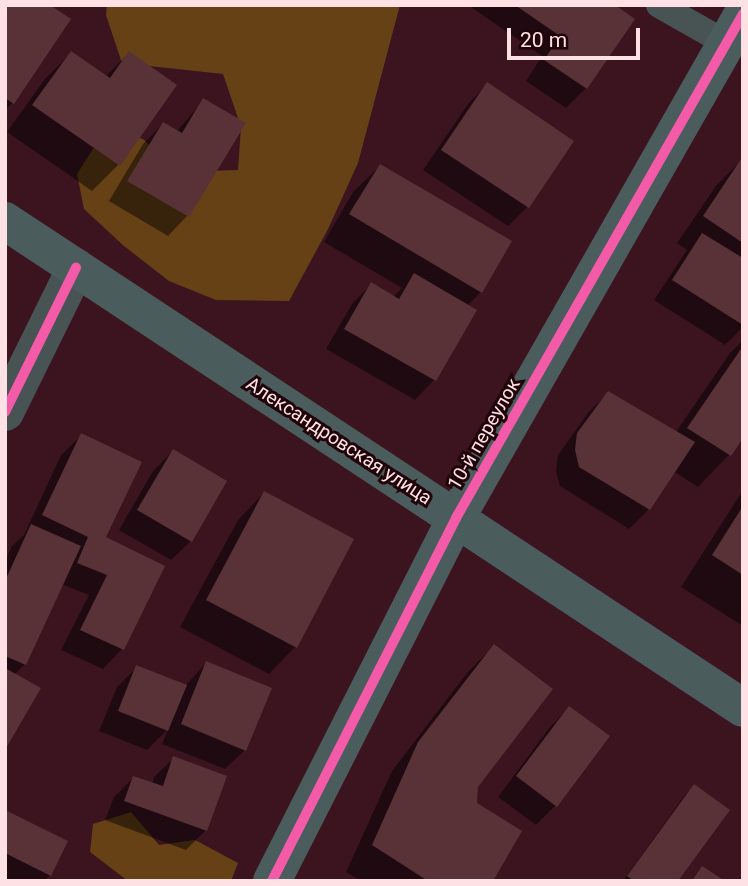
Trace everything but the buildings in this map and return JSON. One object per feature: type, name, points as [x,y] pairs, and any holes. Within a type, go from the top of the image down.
[{"type":"street","name":"10-й переулок","points":[[272,881],[456,518],[734,29]]},
{"type":"street","name":"Александровская улица","points":[[5,221],[743,708]]},
{"type":"street","points":[[5,412],[76,268]]},
{"type":"lane","points":[[659,5],[734,29]]},
{"type":"shaded area","points":[[107,5],[400,5],[358,163],[328,229],[289,301],[216,300],[169,281],[124,246],[84,209],[77,174],[105,130],[143,139],[178,172],[238,170],[241,127],[223,74],[122,63],[106,15]]},
{"type":"shaded area","points":[[131,812],[159,845],[195,840],[238,863],[231,881],[128,881],[90,852],[93,824]]},
{"type":"cycle path","points":[[272,881],[456,518],[743,14]]},
{"type":"cycle path","points":[[5,412],[76,268]]}]
